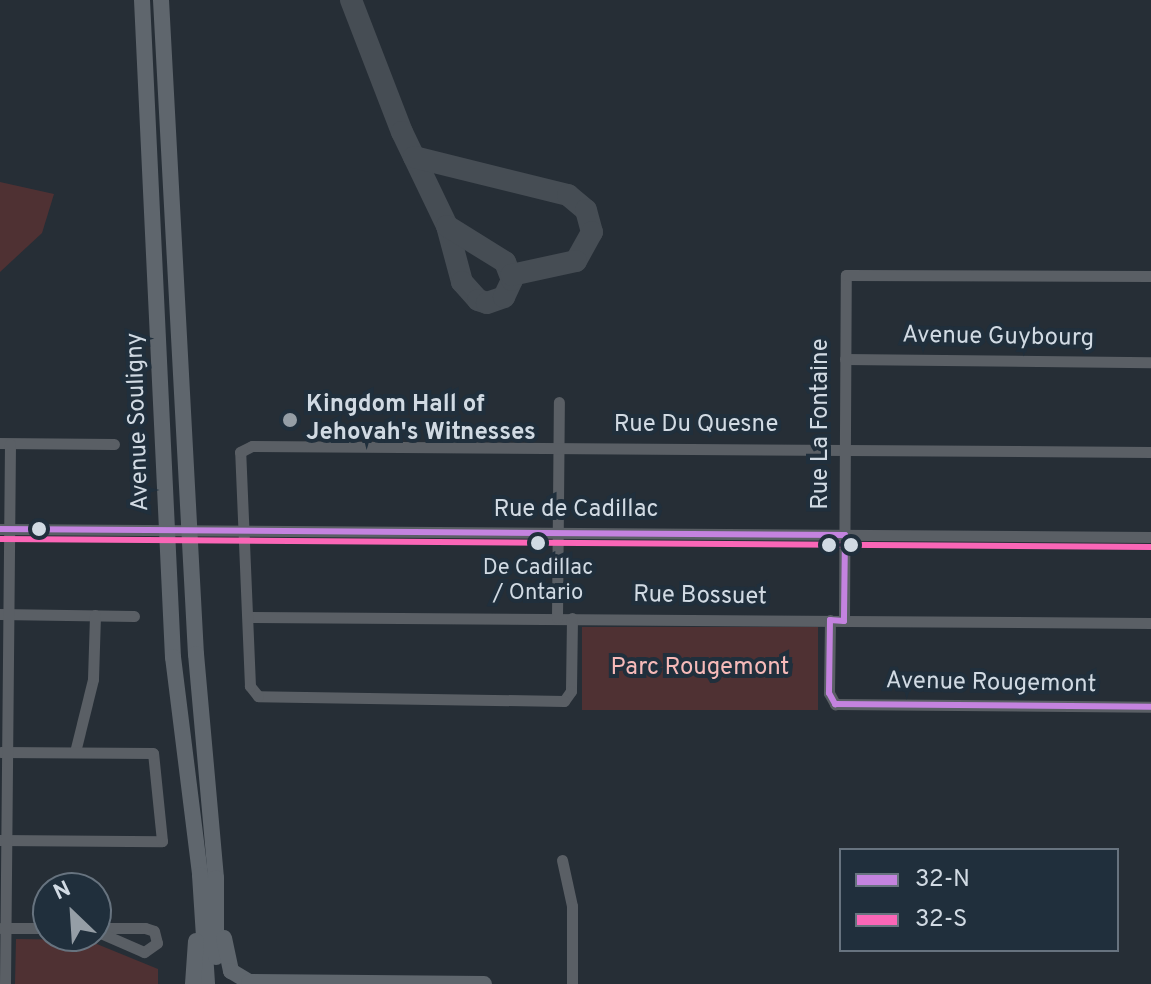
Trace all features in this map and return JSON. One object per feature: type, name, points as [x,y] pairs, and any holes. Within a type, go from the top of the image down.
[{"type":"highway","name":"Avenue Souligny","points":[[142,0],[175,681],[208,876],[207,984]]},
{"type":"highway","name":"Avenue Souligny","points":[[161,0],[190,561],[217,984]]},
{"type":"highway","points":[[193,984],[208,876]]},
{"type":"highway","points":[[208,876],[227,961],[244,981],[484,984]]},
{"type":"street","name":"Rue La Fontaine","points":[[844,621],[846,275],[1151,276]]},
{"type":"street","name":"Avenue Guybourg","points":[[845,359],[1151,362]]},
{"type":"street","points":[[557,618],[559,402]]},
{"type":"street","points":[[5,984],[5,444],[114,444]]},
{"type":"street","name":"Rue Du Quesne","points":[[248,617],[242,449],[559,447],[1151,452]]},
{"type":"street","name":"Rue de Cadillac","points":[[4,529],[1151,537]]},
{"type":"street","points":[[4,614],[134,616]]},
{"type":"street","points":[[75,752],[93,679],[95,615]]},
{"type":"street","points":[[248,617],[254,694],[568,699],[572,618]]},
{"type":"street","name":"Rue Bossuet","points":[[248,617],[1151,623]]},
{"type":"street","name":"Avenue Rougemont","points":[[830,620],[832,702],[1151,707]]},
{"type":"street","points":[[3,752],[153,753],[162,841],[3,840]]},
{"type":"street","points":[[562,860],[572,906],[572,984]]},
{"type":"street","points":[[3,928],[32,928]]},
{"type":"street","points":[[145,928],[154,931],[157,943],[144,952],[96,930],[145,928]]},
{"type":"green space","points":[[0,182],[54,194],[42,233],[0,272]]},
{"type":"green space","name":"Parc Rougemont","points":[[582,627],[818,627],[818,710],[582,710]]},
{"type":"green space","points":[[16,939],[32,939],[32,952],[112,950],[158,969],[158,984],[15,984]]},
{"type":"taxiway","points":[[351,0],[402,132],[447,226],[462,282],[478,300],[487,303],[504,297],[512,280],[505,262],[447,226]]},
{"type":"taxiway","points":[[414,157],[568,195],[586,210],[592,232],[576,261],[511,275]]},
{"type":"transit line","name":"32-N","points":[[0,529],[845,535],[844,621],[830,620],[829,693],[835,704],[1151,707]]},
{"type":"transit line","name":"32-S","points":[[0,539],[1151,547]]},
{"type":"place","name":"Kingdom Hall of Jehovah's Witnesses","points":[[290,420]]},
{"type":"place","name":"De Cadillac / Ontario","points":[[538,543]]}]
